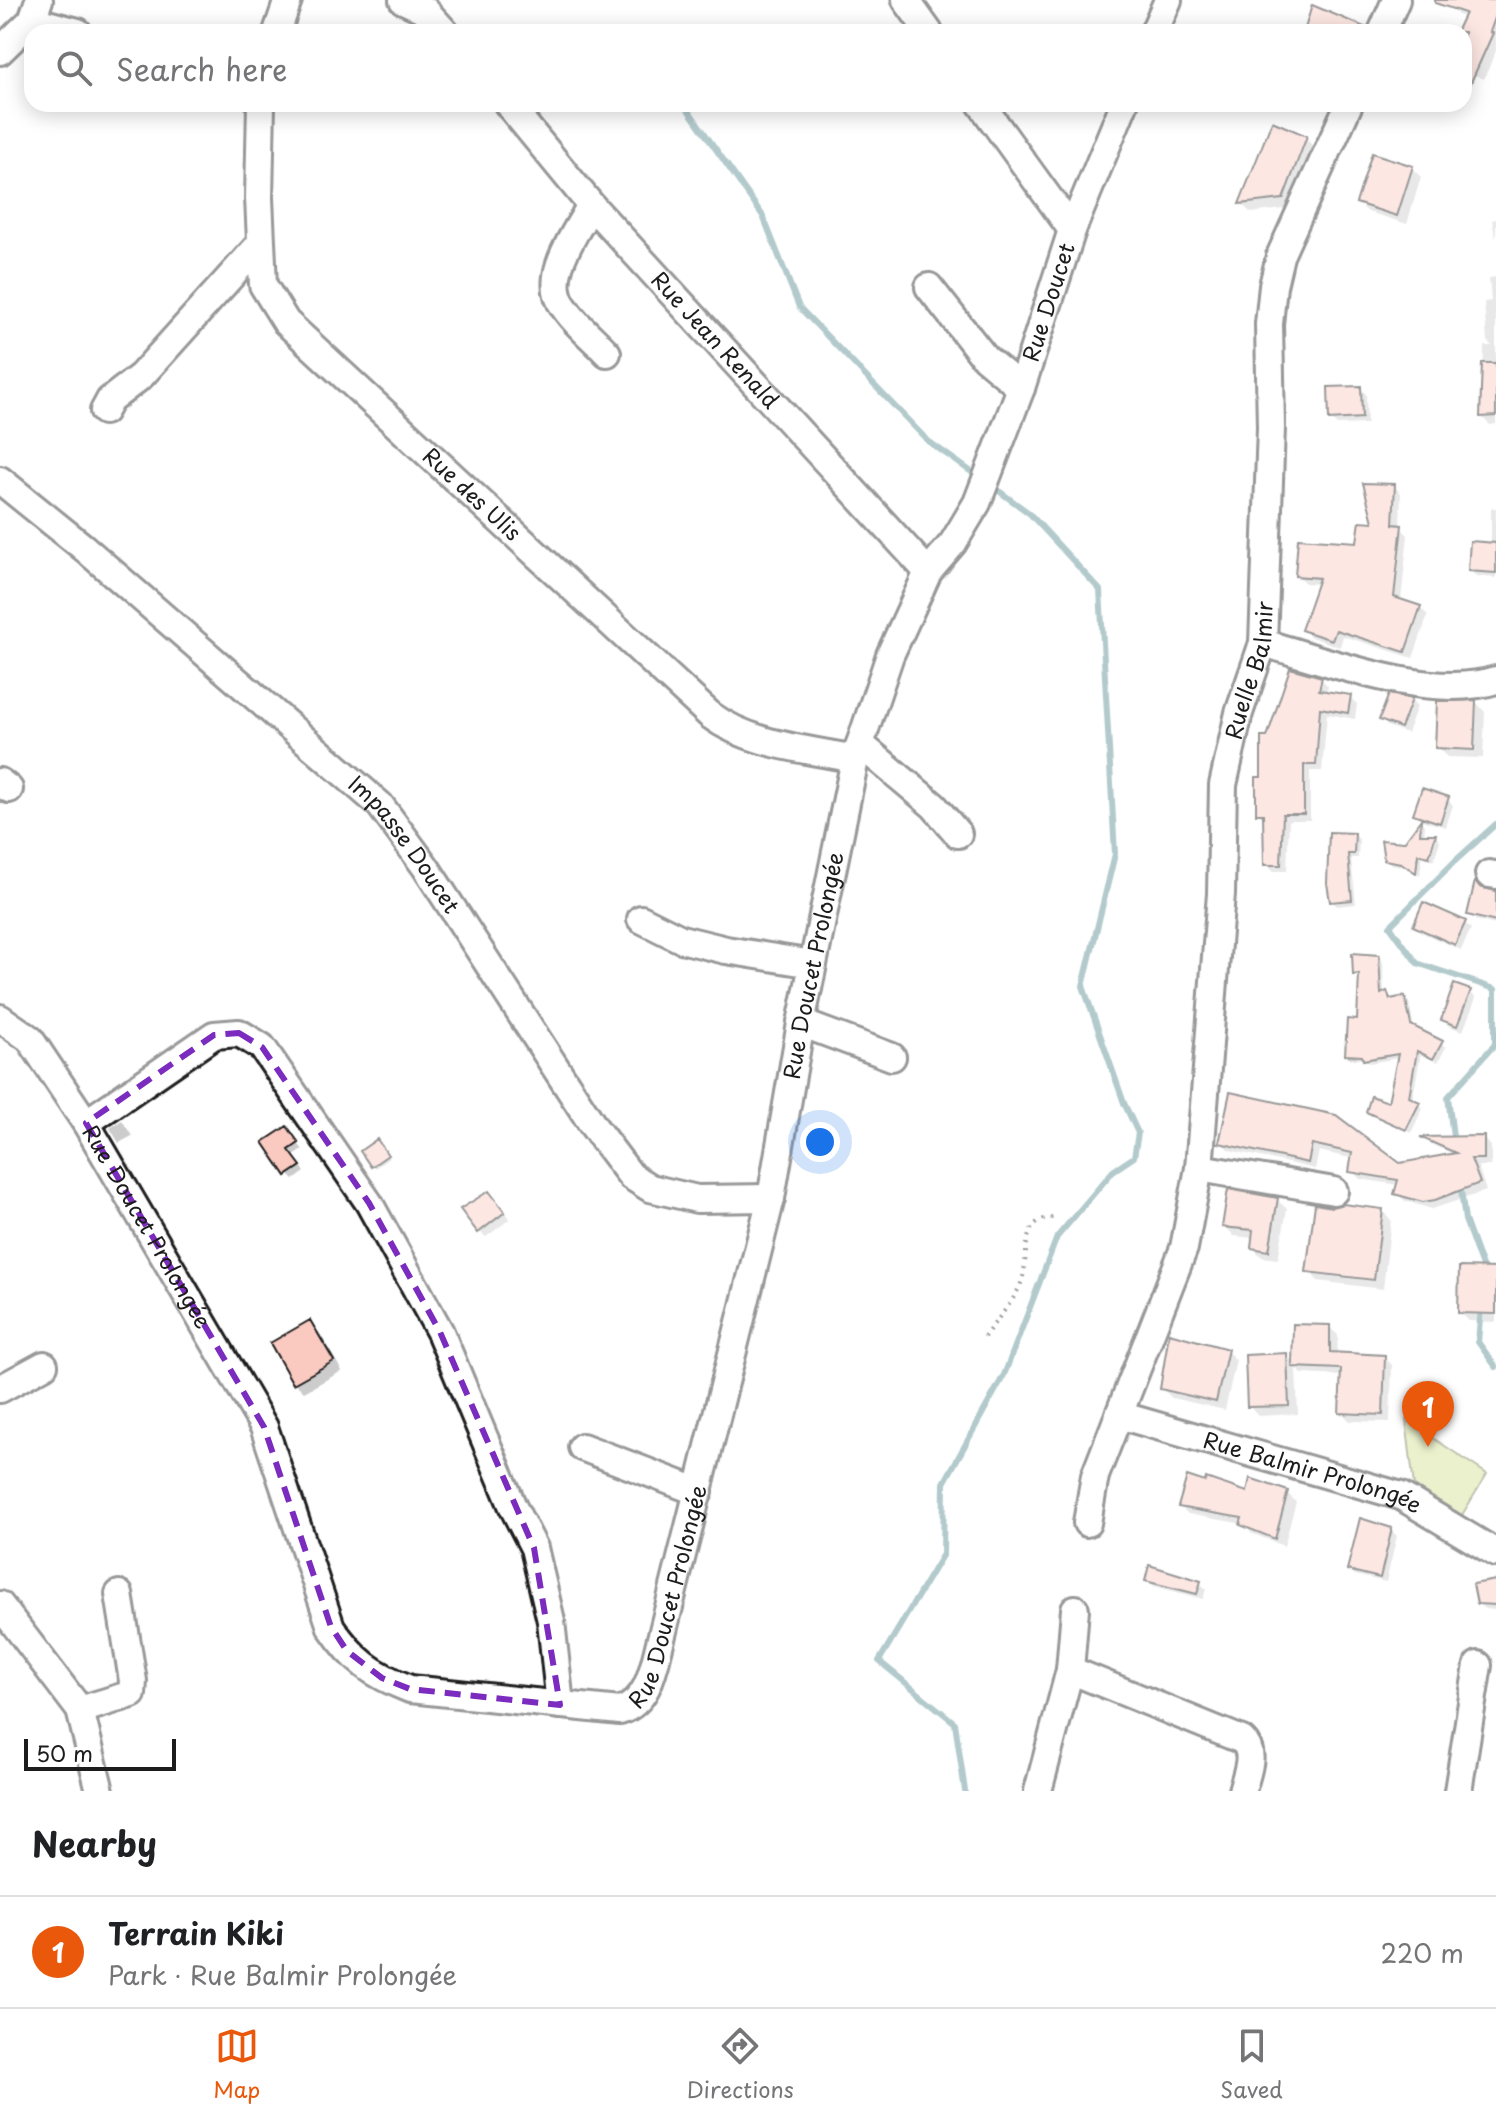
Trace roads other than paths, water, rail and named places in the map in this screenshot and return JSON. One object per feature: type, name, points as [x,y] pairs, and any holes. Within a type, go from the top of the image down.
[{"type":"street","points":[[280,24],[288,0]]},
{"type":"street","points":[[403,0],[425,10],[438,24]]},
{"type":"street","points":[[1158,24],[1168,0]]},
{"type":"street","points":[[1386,24],[1396,0]]},
{"type":"street","points":[[908,1],[924,24]]},
{"type":"street","points":[[1,47],[36,10],[63,24]]},
{"type":"street","name":"Rue des Ulis","points":[[261,112],[260,244],[263,285],[286,322],[720,722],[737,732],[857,752]]},
{"type":"street","name":"Rue Jean Renald","points":[[515,112],[591,205],[928,572]]},
{"type":"street","points":[[987,112],[1072,230]]},
{"type":"street","name":"Rue Doucet","points":[[977,503],[1021,388],[1072,230],[1121,112]]},
{"type":"street","name":"Ruelle Balmir","points":[[1087,1523],[1095,1476],[1184,1248],[1199,1168],[1221,894],[1223,785],[1239,713],[1263,643],[1271,428],[1269,324],[1273,286],[1280,256],[1345,112]]},
{"type":"street","points":[[591,205],[559,267],[555,281],[556,294],[564,307],[607,353]]},
{"type":"street","points":[[104,411],[110,400],[141,376],[260,244]]},
{"type":"street","points":[[929,287],[985,358],[1021,388]]},
{"type":"street","name":"Impasse Doucet","points":[[0,480],[83,547],[380,805],[425,866],[594,1127],[631,1176],[650,1188],[697,1199],[771,1198]]},
{"type":"street","name":"Rue Doucet Prolongée","points":[[0,1018],[30,1039],[86,1123],[264,1427],[331,1627],[347,1651],[382,1678],[410,1689],[620,1711],[631,1707],[642,1698],[662,1635],[771,1198],[801,1023],[857,752],[890,655],[928,572],[953,543],[977,503]]},
{"type":"street","points":[[1263,643],[1401,681],[1446,685],[1493,676]]},
{"type":"street","points":[[857,752],[934,806],[958,834]]},
{"type":"street","points":[[641,919],[681,939],[726,950],[813,964]]},
{"type":"street","points":[[801,1023],[892,1057]]},
{"type":"street","points":[[86,1123],[214,1035],[239,1033],[262,1047],[369,1203],[440,1332],[513,1507],[534,1548],[551,1621],[560,1705]]},
{"type":"street","points":[[1199,1168],[1334,1191]]},
{"type":"street","points":[[0,1389],[44,1365]]},
{"type":"street","name":"Rue Balmir Prolongée","points":[[1119,1415],[1401,1496],[1496,1553]]},
{"type":"street","points":[[582,1447],[699,1492]]},
{"type":"street","points":[[80,1710],[132,1694],[133,1681],[119,1594]]},
{"type":"street","points":[[0,1605],[80,1710],[100,1791]]},
{"type":"street","points":[[1038,1791],[1070,1670],[1075,1609]]},
{"type":"street","points":[[1458,1791],[1478,1665]]},
{"type":"street","points":[[1070,1670],[1242,1740],[1249,1746],[1250,1754],[1242,1791]]},
{"type":"waterway","points":[[690,112],[763,216],[799,307],[928,441],[980,478]]},
{"type":"waterway","points":[[965,1791],[955,1723],[879,1661],[943,1554],[944,1483],[1004,1375],[1057,1237],[1113,1171],[1134,1157],[1138,1133],[1124,1103],[1083,986],[1115,854],[1100,590],[1029,513],[992,486]]},
{"type":"waterway","points":[[1454,1144],[1448,1097],[1495,1044],[1495,989],[1417,963],[1390,926],[1496,824]]},
{"type":"waterway","points":[[1460,1183],[1465,1220],[1484,1272]]},
{"type":"waterway","points":[[1481,1307],[1478,1342],[1496,1367]]},
{"type":"place","name":"Terrain Kiki","points":[[1428,1447]]}]
